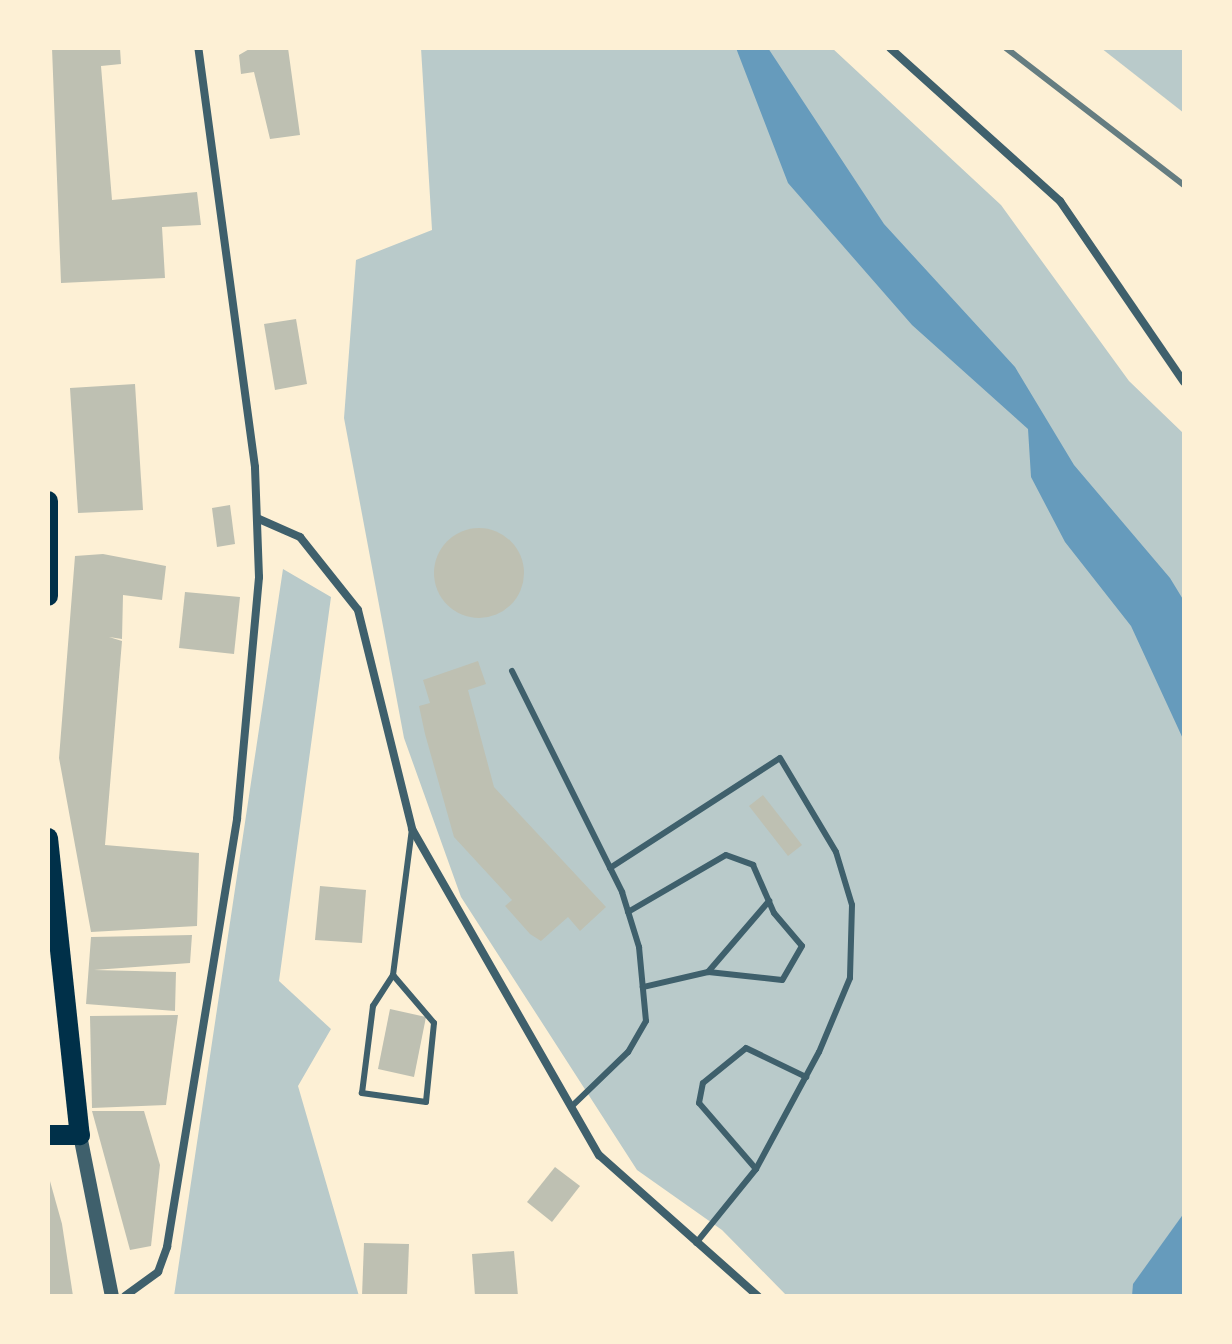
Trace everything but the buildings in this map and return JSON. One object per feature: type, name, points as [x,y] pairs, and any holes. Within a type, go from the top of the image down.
[{"type":"main road","points":[[48,501],[48,596]]},
{"type":"main road","points":[[48,838],[80,1135],[48,1135]]},
{"type":"street","points":[[125,1296],[158,1272],[190,1123],[244,762],[259,519],[198,48]]},
{"type":"street","points":[[890,48],[1060,201],[1184,382]]},
{"type":"street","points":[[259,519],[300,537],[358,610],[412,829],[599,1155],[758,1296]]},
{"type":"street","points":[[80,1135],[112,1296]]},
{"type":"lane","points":[[512,671],[610,868],[628,912],[643,987],[646,1021],[628,1052],[571,1107]]},
{"type":"lane","points":[[610,868],[780,758],[836,852],[852,905],[850,978],[806,1077],[756,1169],[696,1243]]},
{"type":"lane","points":[[393,975],[434,1023],[426,1102],[362,1093],[373,1006],[393,975],[412,829]]},
{"type":"lane","points":[[628,912],[726,855],[753,865],[769,901],[802,946],[782,980],[708,972],[643,987]]},
{"type":"lane","points":[[708,972],[769,901]]},
{"type":"lane","points":[[756,1169],[699,1103],[703,1083],[746,1048],[806,1077]]},
{"type":"shaded area","points":[[421,48],[832,48],[1001,205],[1129,381],[1184,434],[1184,1296],[787,1296],[722,1230],[637,1170],[461,897],[404,738],[344,418],[356,260],[432,230]]},
{"type":"shaded area","points":[[1101,48],[1184,48],[1184,113]]},
{"type":"shaded area","points":[[283,569],[331,597],[279,981],[331,1029],[298,1086],[359,1296],[174,1296]]},
{"type":"water","points":[[736,48],[768,48],[884,224],[1015,367],[1074,465],[1170,578],[1184,601],[1184,741],[1131,626],[1065,542],[1031,477],[1028,429],[912,325],[788,183]]},
{"type":"water","points":[[1184,1213],[1184,1296],[1132,1296],[1133,1284]]},
{"type":"railway","points":[[1006,48],[1184,185]]}]
